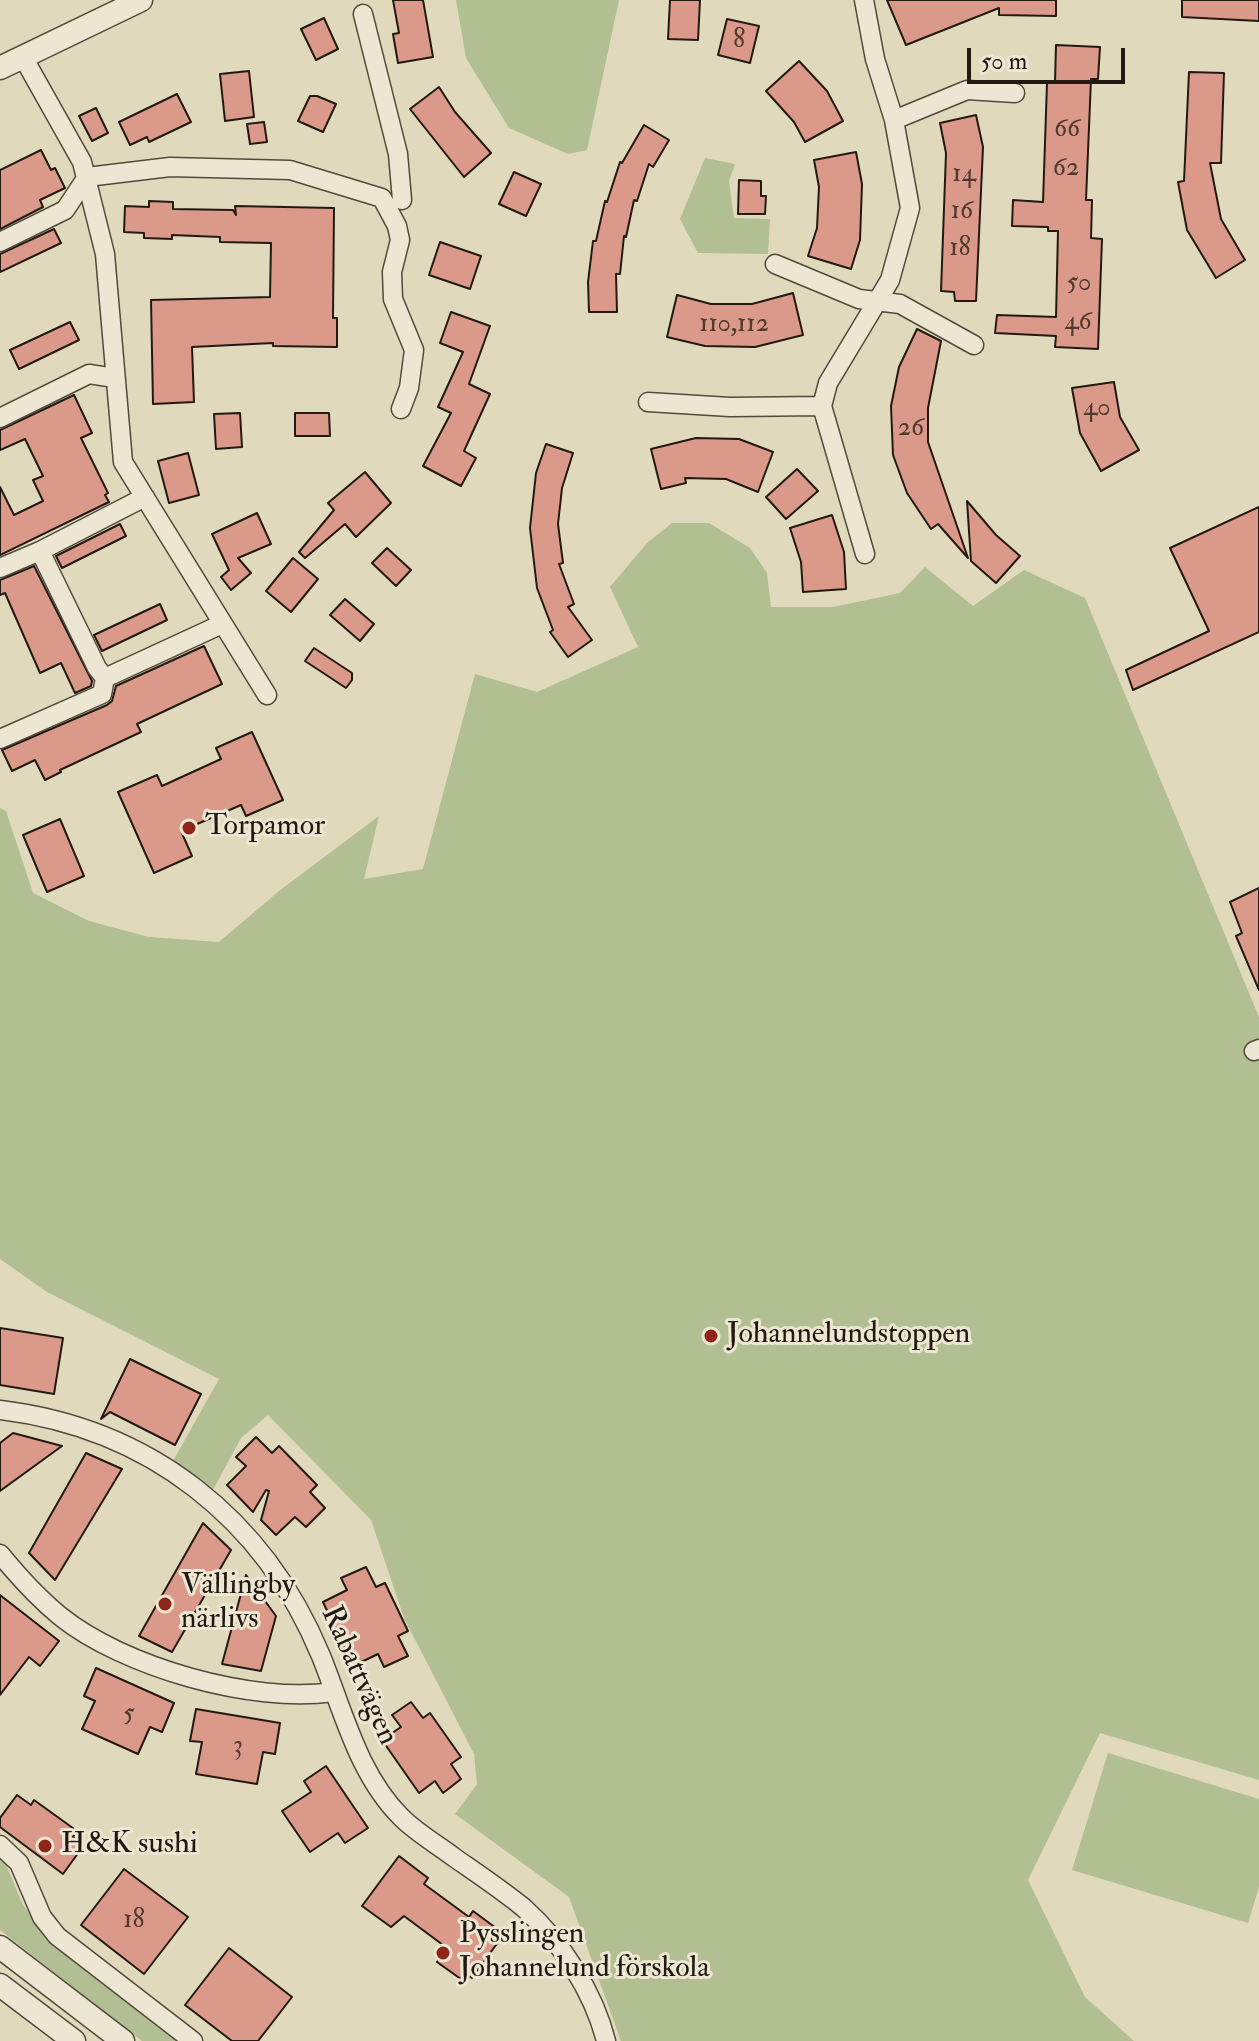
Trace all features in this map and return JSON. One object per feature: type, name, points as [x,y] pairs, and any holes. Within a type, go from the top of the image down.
[{"type":"street","points":[[0,68],[141,0]]},
{"type":"street","points":[[864,0],[875,59],[894,120],[910,208],[890,280],[828,383],[822,406],[865,554]]},
{"type":"street","points":[[363,14],[398,154],[402,200]]},
{"type":"street","points":[[23,57],[82,162],[87,177],[105,254],[123,462],[267,695]]},
{"type":"street","points":[[894,120],[967,90],[1015,93]]},
{"type":"street","points":[[0,242],[65,210],[87,177],[170,167],[290,170],[382,198],[397,226],[400,240],[392,272],[393,299],[414,350],[409,388],[401,409]]},
{"type":"street","points":[[775,264],[859,299],[879,299],[900,304],[974,345]]},
{"type":"street","points":[[0,418],[89,374],[115,378]]},
{"type":"street","points":[[648,402],[730,407],[822,406]]},
{"type":"street","points":[[0,568],[145,497]]},
{"type":"street","points":[[0,739],[102,694],[105,678],[97,668],[40,551]]},
{"type":"street","points":[[105,678],[222,624]]},
{"type":"street","name":"Rabattvägen","points":[[0,1410],[60,1422],[109,1437],[156,1460],[215,1503],[263,1554],[293,1599],[320,1655],[356,1746],[381,1793],[402,1818],[524,1909],[546,1932],[583,1987],[606,2041]]},
{"type":"street","points":[[0,1554],[60,1616],[92,1637],[150,1663],[197,1679],[255,1692],[289,1696],[333,1692]]},
{"type":"street","points":[[0,1845],[19,1863],[42,1917],[57,1936],[193,2041]]},
{"type":"street","points":[[0,1947],[123,2041]]},
{"type":"street","points":[[0,1985],[74,2041]]},
{"type":"green space","points":[[456,0],[619,0],[587,150],[568,154],[509,128],[466,58]]},
{"type":"green space","points":[[705,158],[735,164],[729,181],[734,218],[770,219],[768,254],[698,253],[680,219]]},
{"type":"green space","points":[[672,523],[709,523],[750,548],[767,573],[771,607],[833,607],[900,593],[925,567],[973,606],[1024,570],[1085,598],[1259,1017],[1259,1780],[1100,1733],[1028,1880],[1085,1997],[1134,2041],[621,2041],[569,1897],[455,1814],[477,1784],[474,1754],[404,1618],[371,1520],[268,1415],[241,1438],[213,1490],[173,1461],[219,1379],[47,1292],[0,1259],[0,808],[6,811],[33,893],[89,921],[149,937],[219,942],[279,891],[379,816],[364,879],[423,869],[475,674],[537,692],[638,647],[610,587],[647,543]]},
{"type":"green space","points":[[1108,1753],[1259,1799],[1259,1887],[1248,1923],[1072,1870]]},
{"type":"green space","points":[[0,1860],[5,1862],[22,1903],[49,1941],[181,2041],[142,2041],[0,1930]]},
{"type":"building","points":[[393,0],[423,0],[433,57],[398,63],[393,34],[399,33]]},
{"type":"building","points":[[670,0],[700,0],[698,40],[668,39]]},
{"type":"building","points":[[887,0],[1056,0],[1056,16],[999,15],[999,8],[906,45]]},
{"type":"building","points":[[1182,0],[1259,0],[1259,21],[1182,17]]},
{"type":"building","points":[[324,18],[338,49],[316,60],[301,29]]},
{"type":"building","points":[[727,19],[759,26],[750,63],[718,55]]},
{"type":"building","points":[[1056,45],[1100,47],[1098,79],[1091,79],[1086,200],[1092,200],[1091,238],[1102,239],[1098,349],[1055,347],[1056,336],[995,333],[997,315],[1056,317],[1058,231],[1048,231],[1048,227],[1012,226],[1013,200],[1043,202],[1047,83],[1055,83]]},
{"type":"building","points":[[799,61],[827,91],[843,121],[805,142],[794,122],[766,91]]},
{"type":"building","points":[[249,71],[254,117],[225,121],[220,74]]},
{"type":"building","points":[[1189,72],[1224,73],[1221,163],[1210,163],[1221,219],[1245,260],[1216,278],[1187,230],[1178,182],[1184,181]]},
{"type":"building","points":[[439,87],[455,112],[491,153],[464,177],[410,109]]},
{"type":"building","points":[[177,94],[191,122],[149,142],[147,137],[130,145],[119,122]]},
{"type":"building","points":[[310,96],[336,104],[323,132],[298,121]]},
{"type":"building","points":[[96,108],[108,133],[92,141],[79,116]]},
{"type":"building","points":[[976,115],[983,147],[976,301],[955,301],[954,292],[941,291],[946,153],[940,123]]},
{"type":"building","points":[[264,122],[267,142],[250,144],[247,124]]},
{"type":"building","points":[[644,125],[669,140],[653,167],[649,164],[637,201],[634,200],[624,236],[620,274],[616,274],[617,312],[589,312],[588,282],[593,241],[596,241],[605,201],[620,162]]},
{"type":"building","points":[[41,150],[65,188],[40,200],[43,207],[0,229],[0,170]]},
{"type":"building","points":[[856,152],[862,184],[860,240],[851,269],[808,256],[817,228],[819,187],[814,160]]},
{"type":"building","points":[[514,172],[541,184],[526,216],[499,204]]},
{"type":"building","points":[[739,180],[761,181],[761,196],[766,196],[765,214],[738,214]]},
{"type":"building","points":[[149,201],[173,202],[173,209],[233,210],[236,215],[235,206],[334,208],[333,318],[337,318],[337,347],[273,346],[273,343],[192,347],[194,402],[153,404],[151,300],[270,297],[271,243],[220,242],[220,237],[172,235],[172,239],[144,238],[144,233],[124,232],[125,206],[149,207]]},
{"type":"building","points":[[54,229],[61,243],[0,272],[0,254]]},
{"type":"building","points":[[440,242],[481,256],[470,289],[429,275]]},
{"type":"building","points":[[793,293],[803,335],[755,347],[705,346],[667,337],[677,295],[711,304],[752,304]]},
{"type":"building","points":[[451,312],[490,326],[469,384],[490,394],[464,451],[476,458],[461,486],[423,466],[451,413],[438,407],[463,352],[440,343]]},
{"type":"building","points":[[70,322],[79,340],[19,369],[10,350]]},
{"type":"building","points":[[917,329],[941,341],[928,408],[928,442],[968,558],[938,524],[931,529],[907,493],[893,455],[891,406],[899,367]]},
{"type":"building","points":[[1114,382],[1120,417],[1139,450],[1101,471],[1080,433],[1072,388]]},
{"type":"building","points":[[74,395],[92,433],[81,438],[108,493],[105,495],[109,502],[0,555],[0,487],[14,515],[43,501],[33,480],[43,476],[25,439],[0,450],[0,430]]},
{"type":"building","points":[[240,413],[242,447],[216,449],[214,414]]},
{"type":"building","points":[[295,413],[329,413],[330,436],[295,436]]},
{"type":"building","points":[[696,438],[739,439],[773,452],[758,492],[726,479],[685,478],[686,483],[661,489],[651,449]]},
{"type":"building","points":[[546,444],[573,453],[562,488],[558,524],[563,563],[559,564],[574,604],[568,607],[592,640],[568,657],[550,632],[553,630],[537,588],[530,528],[536,473]]},
{"type":"building","points":[[188,453],[199,495],[169,503],[158,461]]},
{"type":"building","points":[[797,469],[818,491],[786,519],[766,497]]},
{"type":"building","points":[[365,472],[391,503],[356,537],[345,524],[305,558],[299,552],[334,510],[328,503]]},
{"type":"building","points":[[967,501],[996,535],[1020,556],[996,583],[971,561]]},
{"type":"building","points":[[1259,507],[1259,632],[1133,690],[1126,670],[1209,631],[1170,548]]},
{"type":"building","points":[[257,513],[271,544],[238,558],[251,573],[231,590],[221,577],[229,570],[212,534]]},
{"type":"building","points":[[832,515],[844,552],[846,589],[803,592],[801,562],[790,528]]},
{"type":"building","points":[[120,524],[126,536],[62,568],[56,556]]},
{"type":"building","points":[[387,548],[411,570],[396,586],[372,563]]},
{"type":"building","points":[[293,558],[318,579],[291,612],[266,591]]},
{"type":"building","points":[[34,566],[92,681],[91,686],[75,693],[61,663],[40,673],[5,593],[0,595],[0,580]]},
{"type":"building","points":[[345,599],[374,624],[360,641],[330,615]]},
{"type":"building","points":[[160,604],[167,620],[102,651],[94,635]]},
{"type":"building","points":[[204,646],[222,684],[137,724],[141,732],[45,780],[35,760],[12,771],[2,750],[107,705],[112,701],[116,686]]},
{"type":"building","points":[[314,648],[352,673],[352,680],[346,688],[305,661]]},
{"type":"building","points":[[252,732],[283,800],[246,816],[241,805],[181,831],[192,856],[154,873],[118,792],[157,775],[162,786],[221,759],[216,748]]},
{"type":"building","points":[[60,819],[84,876],[47,892],[23,835]]},
{"type":"building","points":[[1259,888],[1259,990],[1236,936],[1242,933],[1230,902]]},
{"type":"building","points":[[0,1328],[63,1338],[54,1394],[0,1385]]},
{"type":"building","points":[[130,1359],[201,1394],[175,1445],[110,1412],[101,1419]]},
{"type":"building","points":[[13,1433],[62,1446],[0,1491],[0,1443]]},
{"type":"building","points":[[256,1437],[272,1453],[279,1446],[317,1485],[310,1492],[325,1508],[306,1527],[295,1517],[276,1535],[261,1520],[269,1491],[266,1490],[253,1512],[227,1485],[246,1466],[236,1457]]},
{"type":"building","points":[[86,1453],[122,1469],[55,1580],[29,1553]]},
{"type":"building","points":[[203,1523],[231,1550],[172,1652],[139,1636]]},
{"type":"building","points":[[366,1567],[376,1587],[385,1583],[408,1631],[398,1636],[408,1656],[384,1667],[378,1654],[353,1666],[323,1602],[347,1590],[341,1578]]},
{"type":"building","points":[[246,1575],[276,1616],[261,1671],[222,1664]]},
{"type":"building","points":[[0,1595],[59,1641],[40,1666],[29,1657],[0,1695]]},
{"type":"building","points":[[96,1668],[174,1703],[162,1732],[150,1727],[138,1754],[82,1729],[95,1701],[84,1696]]},
{"type":"building","points":[[411,1702],[423,1718],[430,1713],[461,1757],[451,1764],[461,1779],[443,1793],[435,1781],[419,1793],[382,1740],[401,1727],[392,1715]]},
{"type":"building","points":[[196,1709],[280,1723],[275,1754],[263,1752],[257,1784],[196,1774],[202,1742],[190,1741]]},
{"type":"building","points":[[326,1766],[368,1828],[345,1843],[338,1833],[310,1852],[282,1811],[311,1792],[304,1781]]},
{"type":"building","points":[[17,1795],[31,1805],[34,1800],[77,1831],[73,1837],[84,1845],[63,1874],[0,1827],[0,1818]]},
{"type":"building","points":[[399,1856],[428,1878],[424,1884],[469,1917],[473,1911],[504,1934],[472,1978],[470,1976],[465,1982],[437,1962],[447,1948],[404,1916],[391,1927],[362,1906]]},
{"type":"building","points":[[124,1869],[188,1917],[144,1974],[81,1925]]},
{"type":"building","points":[[229,1948],[292,1997],[258,2041],[232,2041],[185,2005]]},
{"type":"place","name":"Torpamor","points":[[189,828]]},
{"type":"place","name":"Johannelundstoppen","points":[[711,1336]]},
{"type":"place","name":"Vällingby närlivs","points":[[165,1604]]},
{"type":"place","name":"H&K sushi","points":[[45,1846]]},
{"type":"place","name":"Pysslingen Johannelund förskola","points":[[443,1953]]}]
